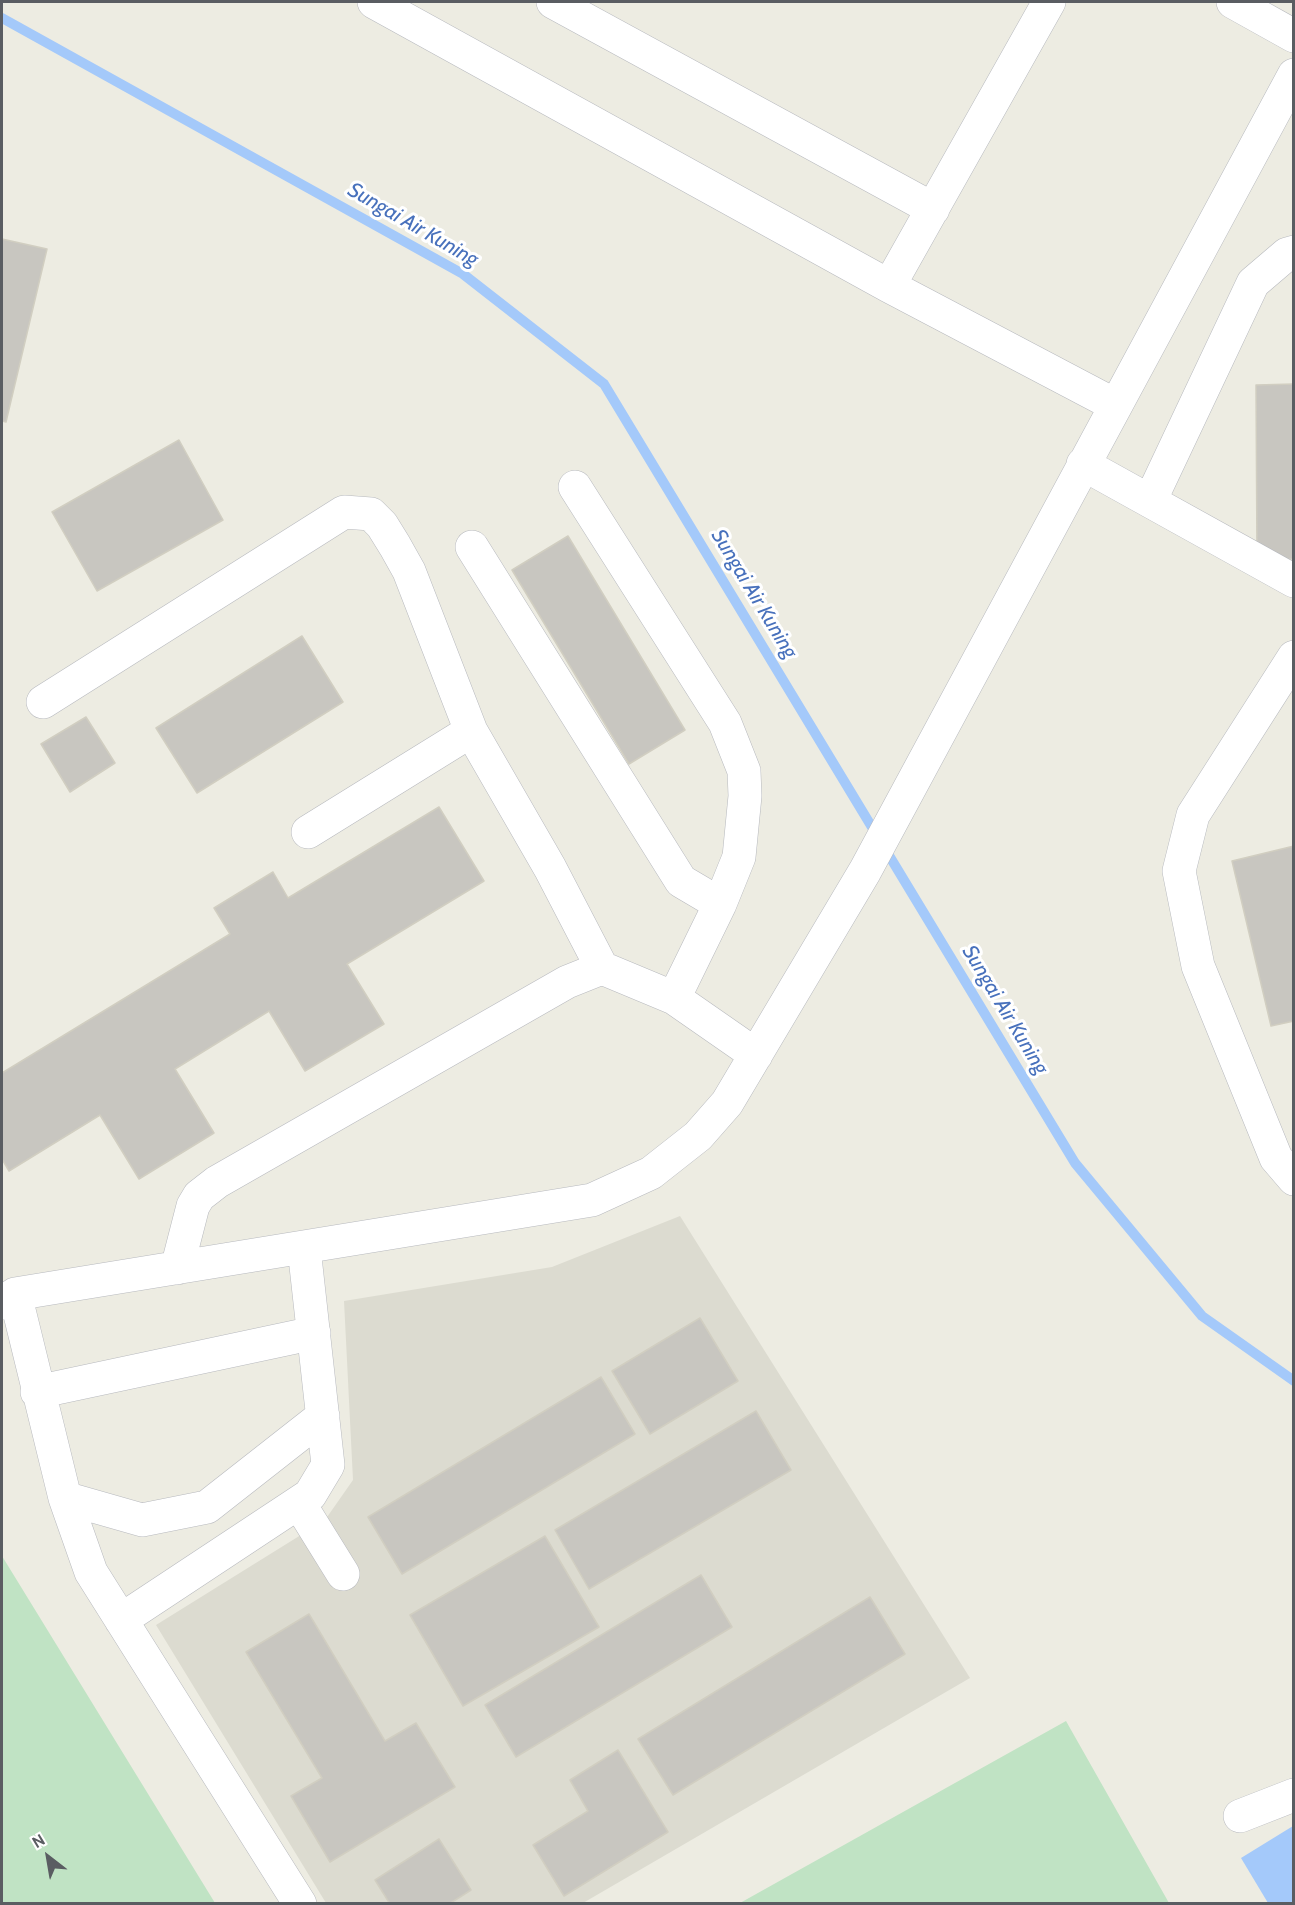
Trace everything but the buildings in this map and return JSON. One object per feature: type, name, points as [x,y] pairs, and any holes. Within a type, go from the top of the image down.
[{"type":"street","points":[[374,2],[890,286],[1115,405]]},
{"type":"street","points":[[553,2],[933,209]]},
{"type":"street","points":[[890,286],[1050,2]]},
{"type":"street","points":[[1233,2],[1293,36]]},
{"type":"street","points":[[300,1904],[91,1572],[65,1498],[37,1392],[8,1298],[592,1200],[651,1173],[698,1136],[728,1103],[865,871],[1293,75]]},
{"type":"street","points":[[1150,501],[1253,283],[1287,254],[1293,252]]},
{"type":"street","points":[[1083,464],[1293,581]]},
{"type":"street","points":[[575,487],[725,723],[744,771],[745,796],[739,857],[720,904],[674,998]]},
{"type":"street","points":[[43,702],[344,512],[370,514],[382,525],[409,571],[471,732],[550,868],[602,968],[674,998],[756,1055]]},
{"type":"street","points":[[472,547],[681,881],[720,904]]},
{"type":"street","points":[[1293,657],[1193,815],[1179,871],[1198,966],[1276,1158],[1293,1179]]},
{"type":"street","points":[[308,832],[471,732]]},
{"type":"street","points":[[177,1268],[193,1206],[199,1196],[217,1182],[567,982],[602,968]]},
{"type":"street","points":[[121,1620],[310,1495],[328,1465],[304,1248]]},
{"type":"street","points":[[37,1392],[314,1333]]},
{"type":"street","points":[[65,1498],[142,1520],[207,1508],[323,1416]]},
{"type":"street","points":[[299,1503],[343,1574]]},
{"type":"street","points":[[1240,1816],[1293,1796]]},
{"type":"shaded area","points":[[680,1216],[970,1678],[583,1903],[326,1903],[156,1625],[325,1520],[353,1480],[344,1301],[552,1267]]},
{"type":"green space","points":[[2,1556],[215,1903],[2,1903]]},
{"type":"green space","points":[[1066,1721],[1169,1903],[740,1903]]},
{"type":"water","points":[[1293,1826],[1293,1903],[1268,1903],[1241,1858]]},
{"type":"waterway","name":"Sungai Air Kuning","points":[[2,18],[463,274],[604,384],[1075,1163],[1202,1316],[1294,1381]]}]
